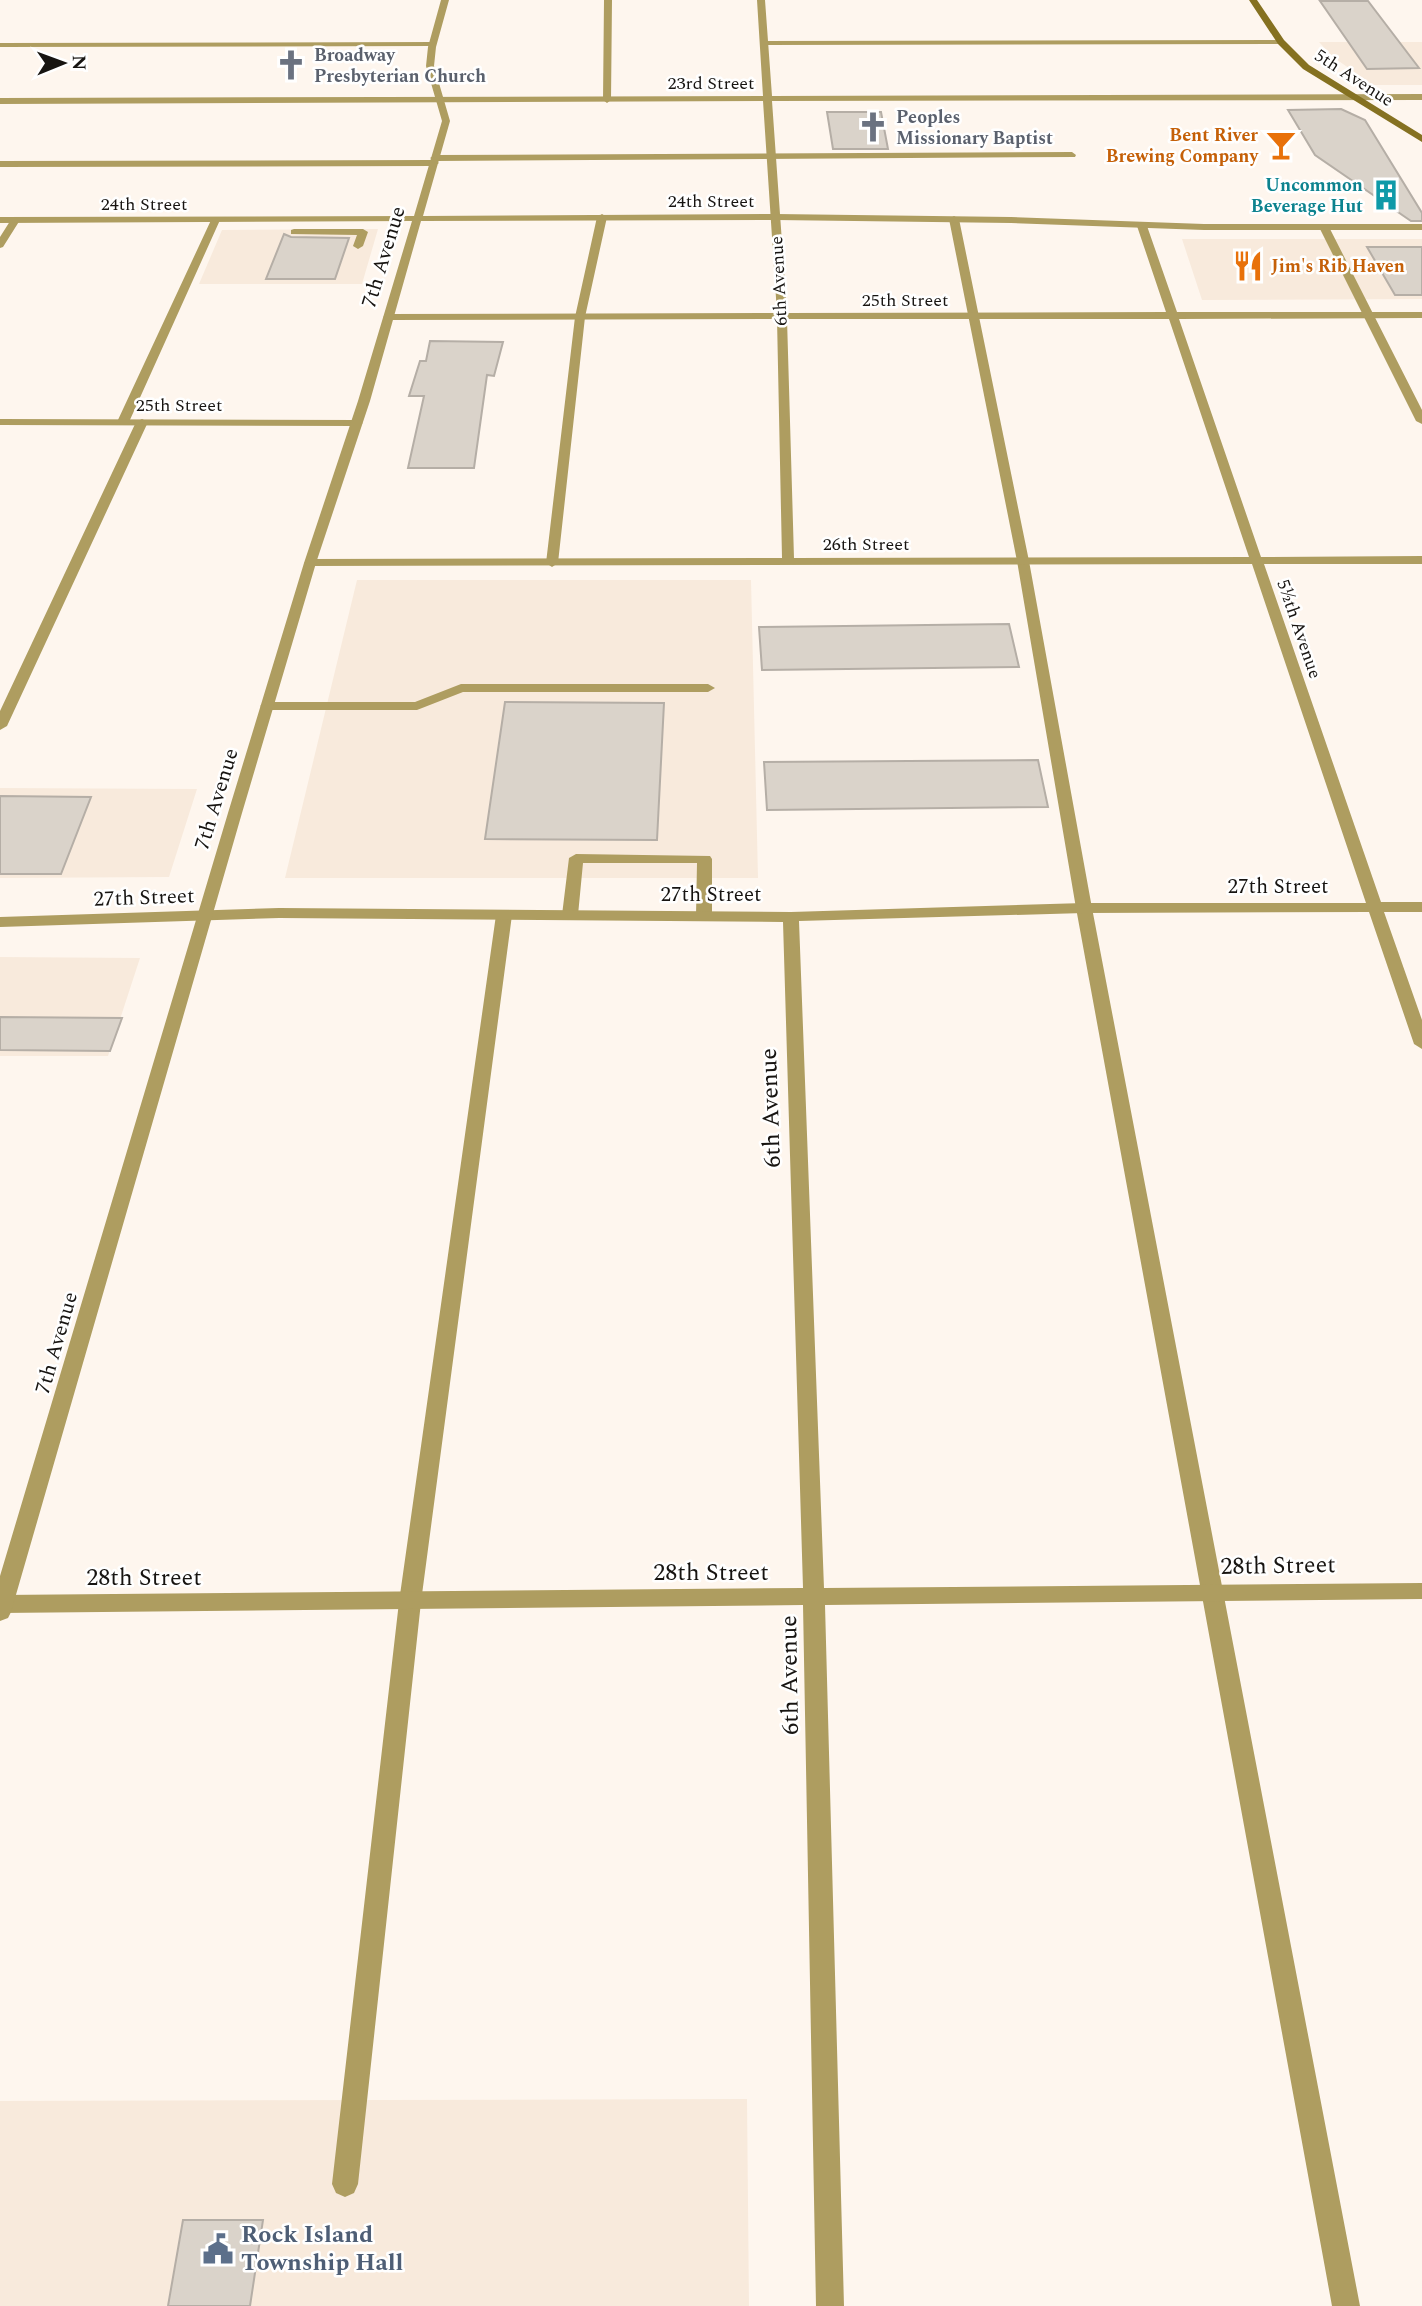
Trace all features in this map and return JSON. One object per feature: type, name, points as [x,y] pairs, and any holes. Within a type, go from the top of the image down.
[{"type":"main road","name":"5th Avenue","points":[[1253,0],[1280,42],[1307,67],[1422,139]]},
{"type":"street","name":"7th Avenue","points":[[1,1607],[267,706],[357,423],[435,161],[446,121],[443,99],[431,78],[430,62],[445,0]]},
{"type":"street","points":[[607,100],[608,0]]},
{"type":"street","name":"6th Avenue","points":[[761,0],[782,317],[788,562]]},
{"type":"street","points":[[765,43],[1280,42]]},
{"type":"street","points":[[0,45],[433,44]]},
{"type":"street","name":"23rd Street","points":[[0,101],[1422,97]]},
{"type":"street","points":[[0,164],[1072,155]]},
{"type":"street","points":[[552,563],[580,317],[601,217]]},
{"type":"street","name":"24th Street","points":[[0,220],[776,217],[954,219],[1142,226],[1422,227]]},
{"type":"street","points":[[954,219],[1023,561],[1084,908],[1346,2306]]},
{"type":"street","points":[[0,246],[15,220]]},
{"type":"street","points":[[122,422],[215,220]]},
{"type":"street","name":"5½th Avenue","points":[[1142,226],[1422,1044]]},
{"type":"street","points":[[1324,227],[1422,421]]},
{"type":"street","points":[[295,232],[363,232],[358,246]]},
{"type":"street","name":"25th Street","points":[[388,317],[1422,315]]},
{"type":"street","name":"25th Street","points":[[0,422],[357,423]]},
{"type":"street","points":[[0,726],[142,422]]},
{"type":"street","name":"26th Street","points":[[310,564],[1422,561]]},
{"type":"street","points":[[267,706],[417,706],[461,688],[708,688]]},
{"type":"street","points":[[570,915],[576,858],[705,859],[704,916]]},
{"type":"street","name":"27th Street","points":[[0,922],[204,918],[279,913],[791,916],[1084,908],[1422,908]]},
{"type":"street","points":[[345,2183],[411,1602],[504,915]]},
{"type":"street","name":"6th Avenue","points":[[791,916],[814,1598],[830,2306]]},
{"type":"street","name":"28th Street","points":[[1,1607],[1422,1591]]},
{"type":"shaded area","points":[[1319,42],[1422,42],[1422,85],[1373,85],[1333,57]]},
{"type":"shaded area","points":[[378,229],[362,284],[199,284],[222,230]]},
{"type":"shaded area","points":[[1182,239],[1422,239],[1422,299],[1202,300]]},
{"type":"shaded area","points":[[357,580],[751,580],[758,878],[285,878]]},
{"type":"shaded area","points":[[0,788],[197,789],[169,877],[0,878]]},
{"type":"shaded area","points":[[0,957],[140,958],[108,1056],[0,1056]]},
{"type":"shaded area","points":[[747,2099],[749,2306],[0,2306],[0,2101]]},
{"type":"building","points":[[1320,1],[1368,1],[1419,68],[1367,69]]},
{"type":"building","points":[[1341,109],[1365,120],[1422,213],[1422,221],[1411,221],[1315,155],[1288,110]]},
{"type":"building","name":"Peoples Missionary Baptist","points":[[827,112],[881,112],[888,149],[833,149]]},
{"type":"building","points":[[284,234],[291,237],[349,238],[335,279],[266,279]]},
{"type":"building","points":[[1367,247],[1422,247],[1422,295],[1395,295]]},
{"type":"building","points":[[430,341],[503,342],[494,376],[487,375],[474,468],[408,468],[424,396],[409,396],[420,361],[426,361]]},
{"type":"building","points":[[1009,624],[1019,667],[762,670],[759,627]]},
{"type":"building","points":[[505,702],[664,703],[657,840],[485,839]]},
{"type":"building","points":[[1038,760],[1048,807],[767,810],[764,762]]},
{"type":"building","points":[[0,796],[91,797],[61,874],[0,874]]},
{"type":"building","points":[[0,1017],[122,1018],[110,1051],[0,1050]]},
{"type":"building","name":"Rock Island Township Hall","points":[[183,2220],[263,2220],[250,2306],[168,2306]]},
{"type":"place","name":"Broadway Presbyterian Church","points":[[291,65]]},
{"type":"place","name":"Peoples Missionary Baptist","points":[[873,127]]},
{"type":"place","name":"Bent River Brewing Company","points":[[1281,145]]},
{"type":"place","name":"Uncommon Beverage Hut","points":[[1386,195]]},
{"type":"place","name":"Jim's Rib Haven","points":[[1248,266]]},
{"type":"place","name":"Rock Island Township Hall","points":[[218,2249]]}]
